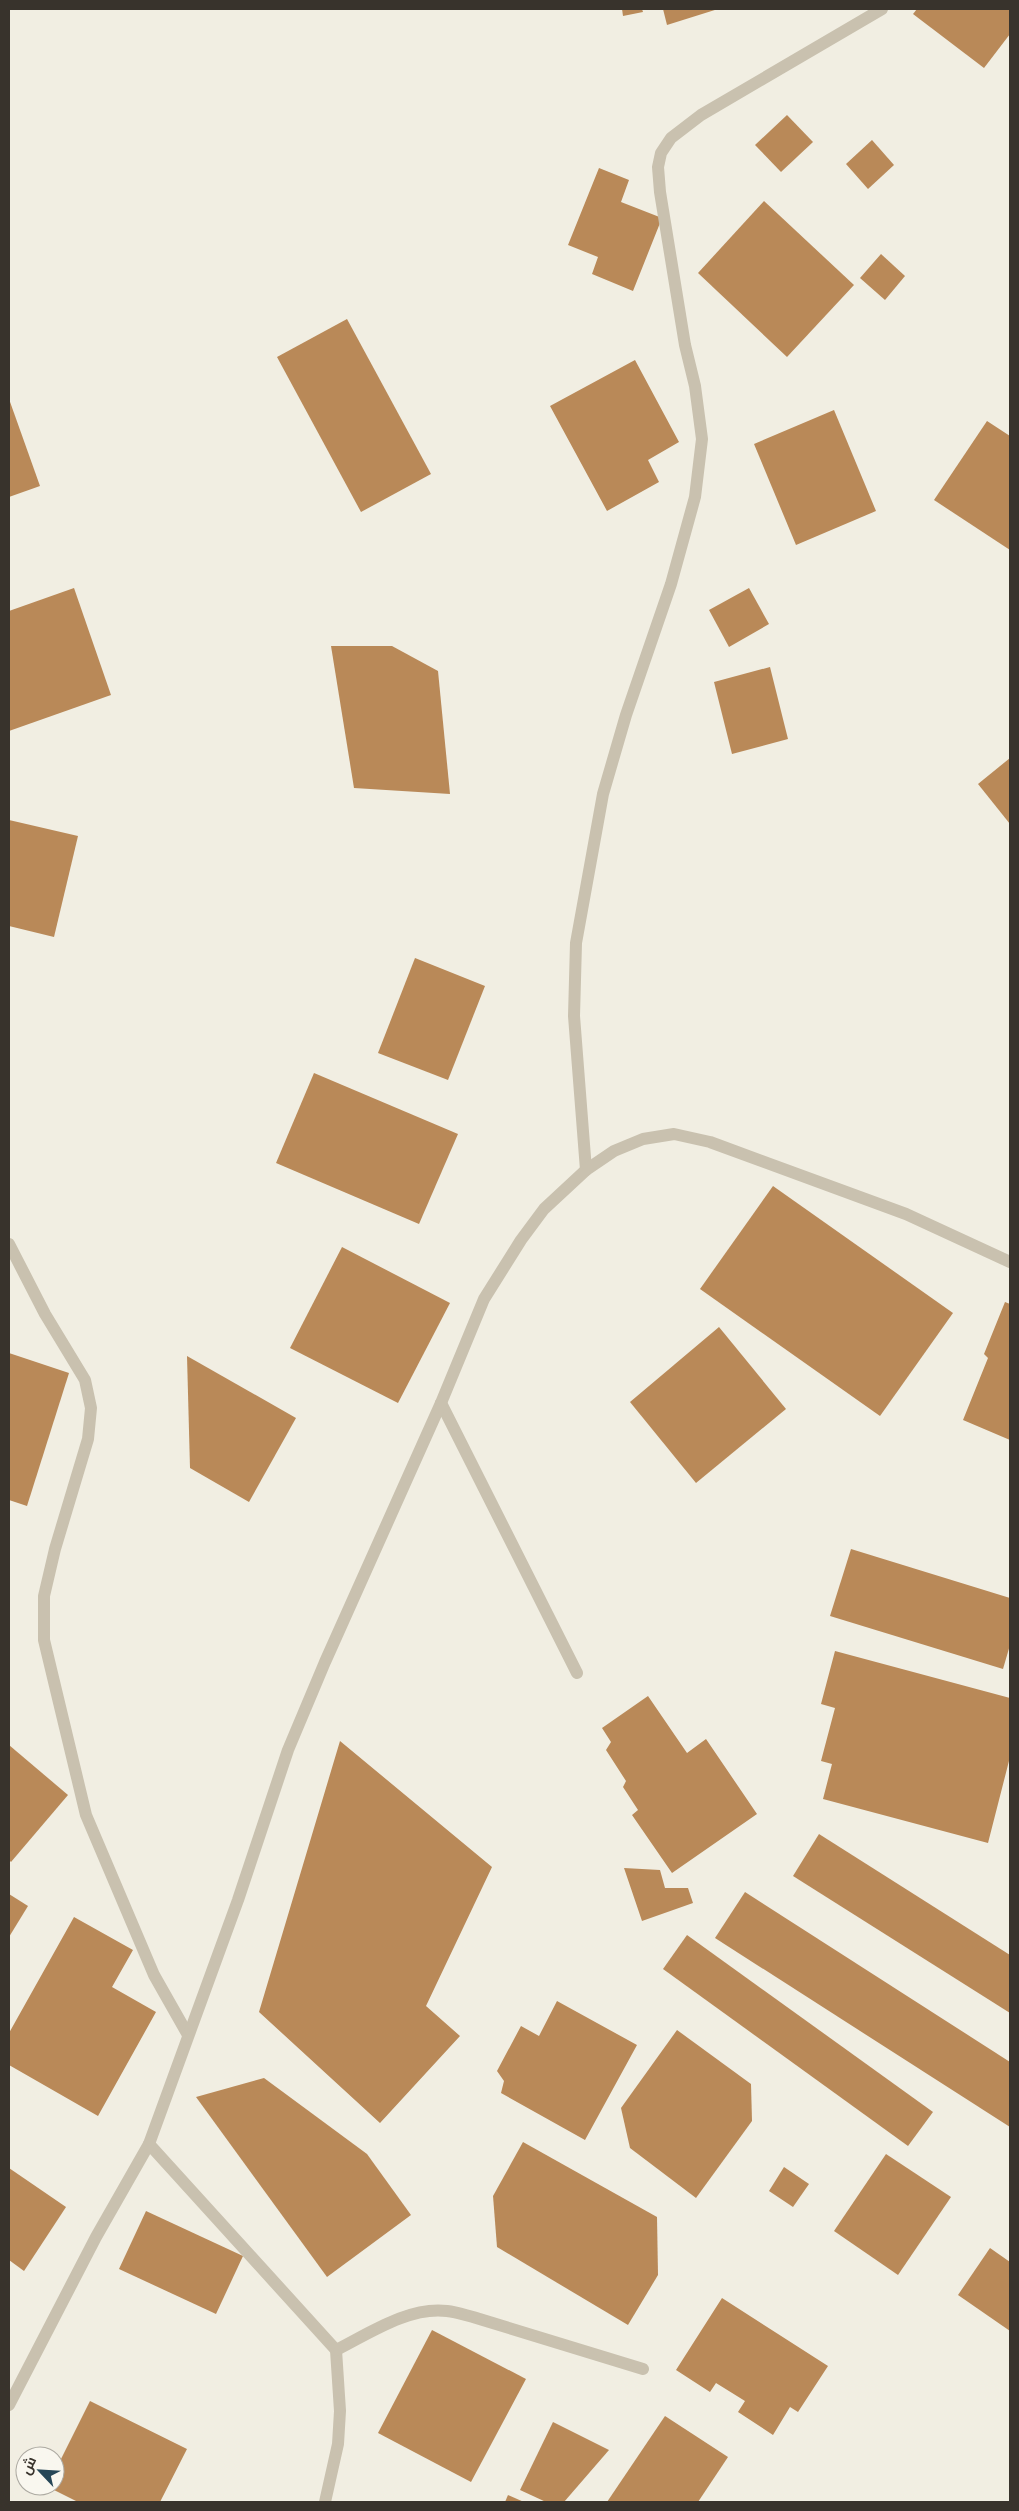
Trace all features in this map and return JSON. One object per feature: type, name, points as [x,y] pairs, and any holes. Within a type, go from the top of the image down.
[{"type":"street","points":[[586,1170],[574,1016],[576,943],[603,794],[626,715],[674,575],[695,497],[702,439],[695,386],[685,345],[660,192],[658,167],[661,153],[671,138],[701,115],[882,9]]},
{"type":"street","points":[[9,2405],[91,2245],[149,2144],[238,1900],[288,1750],[441,1402],[484,1299],[521,1240],[544,1209],[586,1170],[614,1151],[643,1139],[674,1134],[710,1142],[906,1214],[1010,1262]]},
{"type":"street","points":[[9,1244],[45,1314],[85,1380],[91,1408],[88,1439],[44,1596],[44,1640],[86,1815],[154,1975],[188,2035]]},
{"type":"street","points":[[441,1402],[576,1673]]},
{"type":"street","points":[[149,2144],[336,2350],[340,2410],[338,2444],[325,2502]]},
{"type":"street","points":[[336,2350],[397,2321],[425,2312],[446,2311],[473,2317],[643,2369]]},
{"type":"building","points":[[622,9],[642,9],[643,12],[623,16]]},
{"type":"building","points":[[663,9],[718,9],[667,25]]},
{"type":"building","points":[[917,9],[1010,9],[1010,34],[984,68],[913,14]]},
{"type":"building","points":[[787,115],[813,142],[781,172],[755,145]]},
{"type":"building","points":[[872,140],[894,165],[868,189],[846,164]]},
{"type":"building","points":[[599,168],[629,180],[621,202],[662,218],[633,291],[592,274],[598,257],[568,245]]},
{"type":"building","points":[[764,201],[854,285],[787,357],[698,273]]},
{"type":"building","points":[[881,254],[905,276],[885,300],[860,278]]},
{"type":"building","points":[[347,319],[431,474],[361,512],[277,357]]},
{"type":"building","points":[[635,360],[679,442],[648,460],[659,482],[607,511],[550,406]]},
{"type":"building","points":[[9,399],[40,486],[9,497]]},
{"type":"building","points":[[834,410],[876,511],[796,545],[754,444]]},
{"type":"building","points":[[987,421],[1010,436],[1010,550],[934,500]]},
{"type":"building","points":[[74,588],[111,695],[9,731],[9,611]]},
{"type":"building","points":[[749,588],[769,624],[729,647],[709,610]]},
{"type":"building","points":[[331,646],[392,646],[438,671],[450,794],[354,788]]},
{"type":"building","points":[[770,667],[788,739],[732,754],[714,682]]},
{"type":"building","points":[[1010,758],[1010,824],[978,784]]},
{"type":"building","points":[[9,820],[78,836],[54,937],[9,926]]},
{"type":"building","points":[[415,958],[485,986],[448,1080],[378,1053]]},
{"type":"building","points":[[314,1073],[458,1134],[419,1224],[276,1163]]},
{"type":"building","points":[[773,1186],[953,1313],[880,1416],[700,1289]]},
{"type":"building","points":[[342,1247],[450,1303],[398,1403],[290,1348]]},
{"type":"building","points":[[1005,1302],[1010,1304],[1010,1440],[963,1420],[988,1358],[984,1354]]},
{"type":"building","points":[[719,1327],[786,1409],[696,1483],[630,1402]]},
{"type":"building","points":[[9,1353],[69,1373],[27,1506],[9,1500]]},
{"type":"building","points":[[187,1356],[296,1418],[249,1502],[190,1468]]},
{"type":"building","points":[[851,1549],[1010,1598],[1010,1645],[1003,1669],[830,1616]]},
{"type":"building","points":[[835,1651],[1010,1698],[1010,1757],[988,1843],[823,1799],[832,1764],[821,1761],[835,1708],[821,1704]]},
{"type":"building","points":[[648,1696],[687,1753],[706,1739],[757,1814],[672,1873],[632,1815],[638,1810],[623,1787],[626,1781],[606,1750],[611,1742],[602,1728]]},
{"type":"building","points":[[340,1741],[492,1867],[426,2006],[460,2036],[380,2123],[259,2012]]},
{"type":"building","points":[[9,1745],[68,1795],[11,1862],[9,1860]]},
{"type":"building","points":[[819,1834],[1010,1955],[1010,2013],[793,1876]]},
{"type":"building","points":[[624,1868],[660,1870],[665,1888],[688,1888],[693,1903],[642,1921]]},
{"type":"building","points":[[745,1892],[1010,2062],[1010,2127],[715,1938]]},
{"type":"building","points":[[9,1894],[28,1906],[9,1937]]},
{"type":"building","points":[[74,1917],[133,1950],[112,1987],[156,2012],[98,2116],[9,2065],[9,2033]]},
{"type":"building","points":[[687,1935],[933,2112],[908,2146],[663,1969]]},
{"type":"building","points":[[557,2001],[637,2045],[585,2140],[501,2093],[504,2081],[497,2071],[521,2026],[539,2036]]},
{"type":"building","points":[[677,2030],[751,2084],[752,2121],[696,2198],[630,2148],[621,2108]]},
{"type":"building","points":[[264,2078],[367,2154],[411,2215],[327,2277],[196,2097]]},
{"type":"building","points":[[523,2142],[657,2217],[658,2275],[628,2325],[497,2247],[493,2196]]},
{"type":"building","points":[[886,2154],[951,2197],[898,2275],[834,2231]]},
{"type":"building","points":[[784,2167],[809,2184],[793,2207],[769,2191]]},
{"type":"building","points":[[9,2168],[66,2207],[24,2271],[9,2260]]},
{"type":"building","points":[[146,2211],[243,2256],[216,2314],[119,2269]]},
{"type":"building","points":[[990,2248],[1010,2262],[1010,2331],[958,2295]]},
{"type":"building","points":[[722,2298],[828,2366],[798,2412],[790,2407],[773,2435],[738,2412],[745,2401],[716,2383],[710,2392],[676,2370]]},
{"type":"building","points":[[432,2330],[526,2379],[471,2482],[378,2433]]},
{"type":"building","points":[[90,2401],[187,2449],[160,2502],[78,2502],[65,2496],[65,2451]]},
{"type":"building","points":[[665,2416],[728,2457],[698,2502],[607,2502]]},
{"type":"building","points":[[553,2422],[609,2450],[564,2502],[546,2502],[520,2490]]},
{"type":"building","points":[[508,2495],[524,2502],[505,2502]]}]
